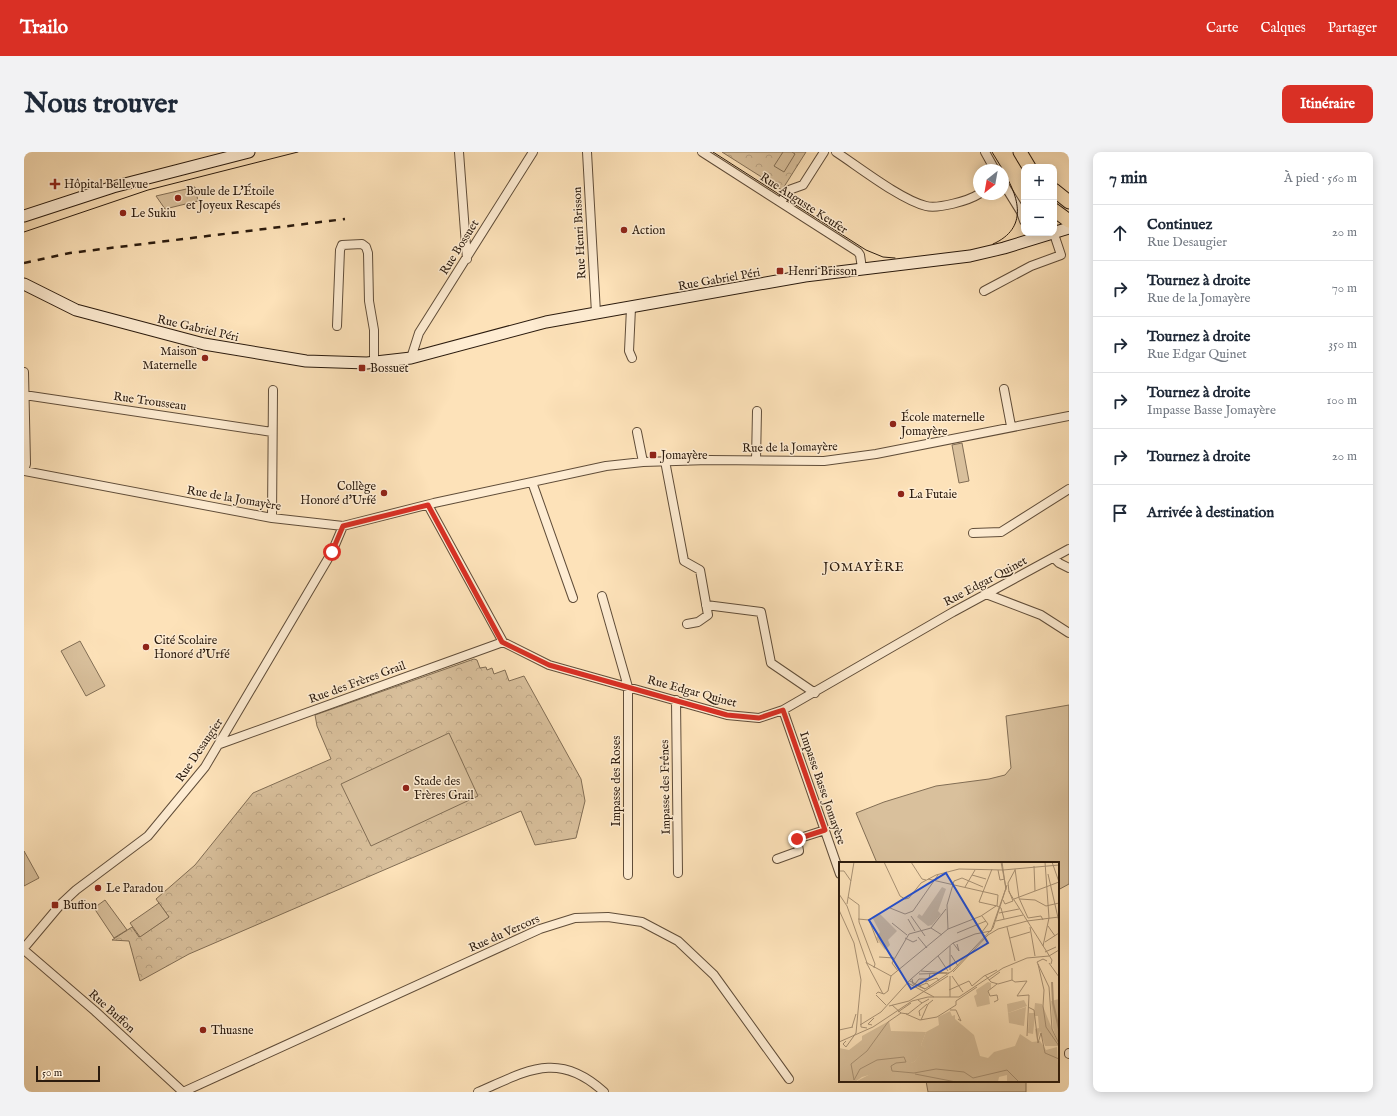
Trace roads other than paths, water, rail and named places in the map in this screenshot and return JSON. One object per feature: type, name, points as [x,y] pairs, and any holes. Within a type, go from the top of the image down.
[{"type":"highway","points":[[1020,152],[1027,164]]},
{"type":"highway","points":[[1057,192],[1069,202]]},
{"type":"highway","points":[[1057,216],[1063,227]]},
{"type":"main road","points":[[24,216],[113,187],[249,152]]},
{"type":"main road","name":"Rue Gabriel Péri","points":[[24,284],[76,310],[204,344],[306,361],[353,363],[411,358],[546,322],[805,276],[862,268],[956,259],[1004,248],[1036,236]]},
{"type":"street","points":[[459,152],[467,259]]},
{"type":"street","name":"Rue Bossuet","points":[[411,358],[419,333],[534,152]]},
{"type":"street","name":"Rue Henri Brisson","points":[[587,152],[596,313]]},
{"type":"street","name":"Rue Auguste Keufer","points":[[702,152],[858,252],[860,255],[862,268]]},
{"type":"street","points":[[781,202],[789,190],[803,185],[824,152]]},
{"type":"street","points":[[836,152],[905,197],[927,206],[966,200],[973,197]]},
{"type":"street","points":[[985,152],[992,164]]},
{"type":"street","points":[[1009,193],[1021,212]]},
{"type":"street","points":[[984,291],[1031,266],[1061,255],[1063,227]]},
{"type":"street","points":[[337,326],[340,250],[342,245],[362,244],[366,247],[368,260],[369,301],[374,330],[374,362]]},
{"type":"street","points":[[631,308],[629,351],[632,358]]},
{"type":"street","points":[[24,372],[26,464],[24,471]]},
{"type":"street","points":[[1004,389],[1011,426]]},
{"type":"street","points":[[272,518],[273,390]]},
{"type":"street","name":"Rue Trousseau","points":[[25,395],[272,432]]},
{"type":"street","points":[[756,460],[757,411]]},
{"type":"street","name":"Rue de la Jomayère","points":[[24,471],[272,518],[343,526],[428,505],[606,466],[664,461],[824,460],[869,455],[969,436],[1011,426],[1069,416]]},
{"type":"street","points":[[637,432],[643,462]]},
{"type":"street","points":[[664,461],[684,561],[700,570],[708,615],[698,622],[687,624]]},
{"type":"street","points":[[532,482],[573,598]]},
{"type":"street","points":[[973,533],[1001,532],[1069,489]]},
{"type":"street","points":[[428,505],[502,642]]},
{"type":"street","name":"Rue Desaugier","points":[[24,949],[61,904],[76,890],[148,836],[204,767],[220,744],[332,552],[343,526]]},
{"type":"street","name":"Rue Edgar Quinet","points":[[502,642],[549,665],[727,715],[759,718],[783,710],[815,693],[986,594],[1069,549]]},
{"type":"street","points":[[1054,558],[1059,563],[1069,568]]},
{"type":"street","points":[[986,594],[1041,615],[1069,633]]},
{"type":"street","name":"Impasse des Roses","points":[[602,596],[628,687],[628,875]]},
{"type":"street","points":[[706,605],[761,612],[771,663],[815,693]]},
{"type":"street","name":"Rue des Frères Grail","points":[[220,744],[502,642]]},
{"type":"street","name":"Impasse des Frênes","points":[[676,700],[678,872]]},
{"type":"street","name":"Impasse Basse Jomayère","points":[[783,710],[839,871]]},
{"type":"street","points":[[777,859],[799,851],[797,839],[825,830]]},
{"type":"street","name":"Rue du Vercors","points":[[183,1092],[540,929],[575,918],[608,917],[642,922],[678,940],[711,971],[789,1079]]},
{"type":"street","name":"Rue Buffon","points":[[24,949],[95,1011],[183,1092]]},
{"type":"street","points":[[478,1092],[529,1070],[553,1067],[567,1069],[580,1074],[592,1081],[604,1092]]},
{"type":"tram line","points":[[24,232],[148,190],[298,152]]},
{"type":"tram line","points":[[713,152],[866,250],[883,257],[895,258]]},
{"type":"tram line","points":[[992,152],[999,164]]},
{"type":"tram line","points":[[993,244],[1012,230],[1016,221],[1018,211],[1009,181]]},
{"type":"railway","points":[[24,263],[70,253],[345,219]]},
{"type":"place","name":"Hôpital Bellevue","points":[[55,184]]},
{"type":"place","name":"Boule de L'Étoile et Joyeux Rescapés","points":[[178,198]]},
{"type":"place","name":"Le Sukiu","points":[[123,213]]},
{"type":"place","name":"Action","points":[[624,230]]},
{"type":"place","name":"Henri Brisson","points":[[780,271]]},
{"type":"place","name":"Maison Maternelle","points":[[205,358]]},
{"type":"place","name":"Bossuet","points":[[362,368]]},
{"type":"place","name":"École maternelle Jomayère","points":[[893,424]]},
{"type":"place","name":"Jomayère","points":[[653,455]]},
{"type":"place","name":"Collège Honoré d'Urfé","points":[[384,493]]},
{"type":"place","name":"La Futaie","points":[[901,494]]},
{"type":"place","name":"Cité Scolaire Honoré d'Urfé","points":[[146,647]]},
{"type":"place","name":"Stade des Frères Grail","points":[[406,788]]},
{"type":"place","name":"Le Paradou","points":[[98,888]]},
{"type":"place","name":"Buffon","points":[[55,905]]},
{"type":"place","name":"Thuasne","points":[[203,1030]]},
{"type":"district","name":"JOMAYÈRE","points":[[864,566]]}]
